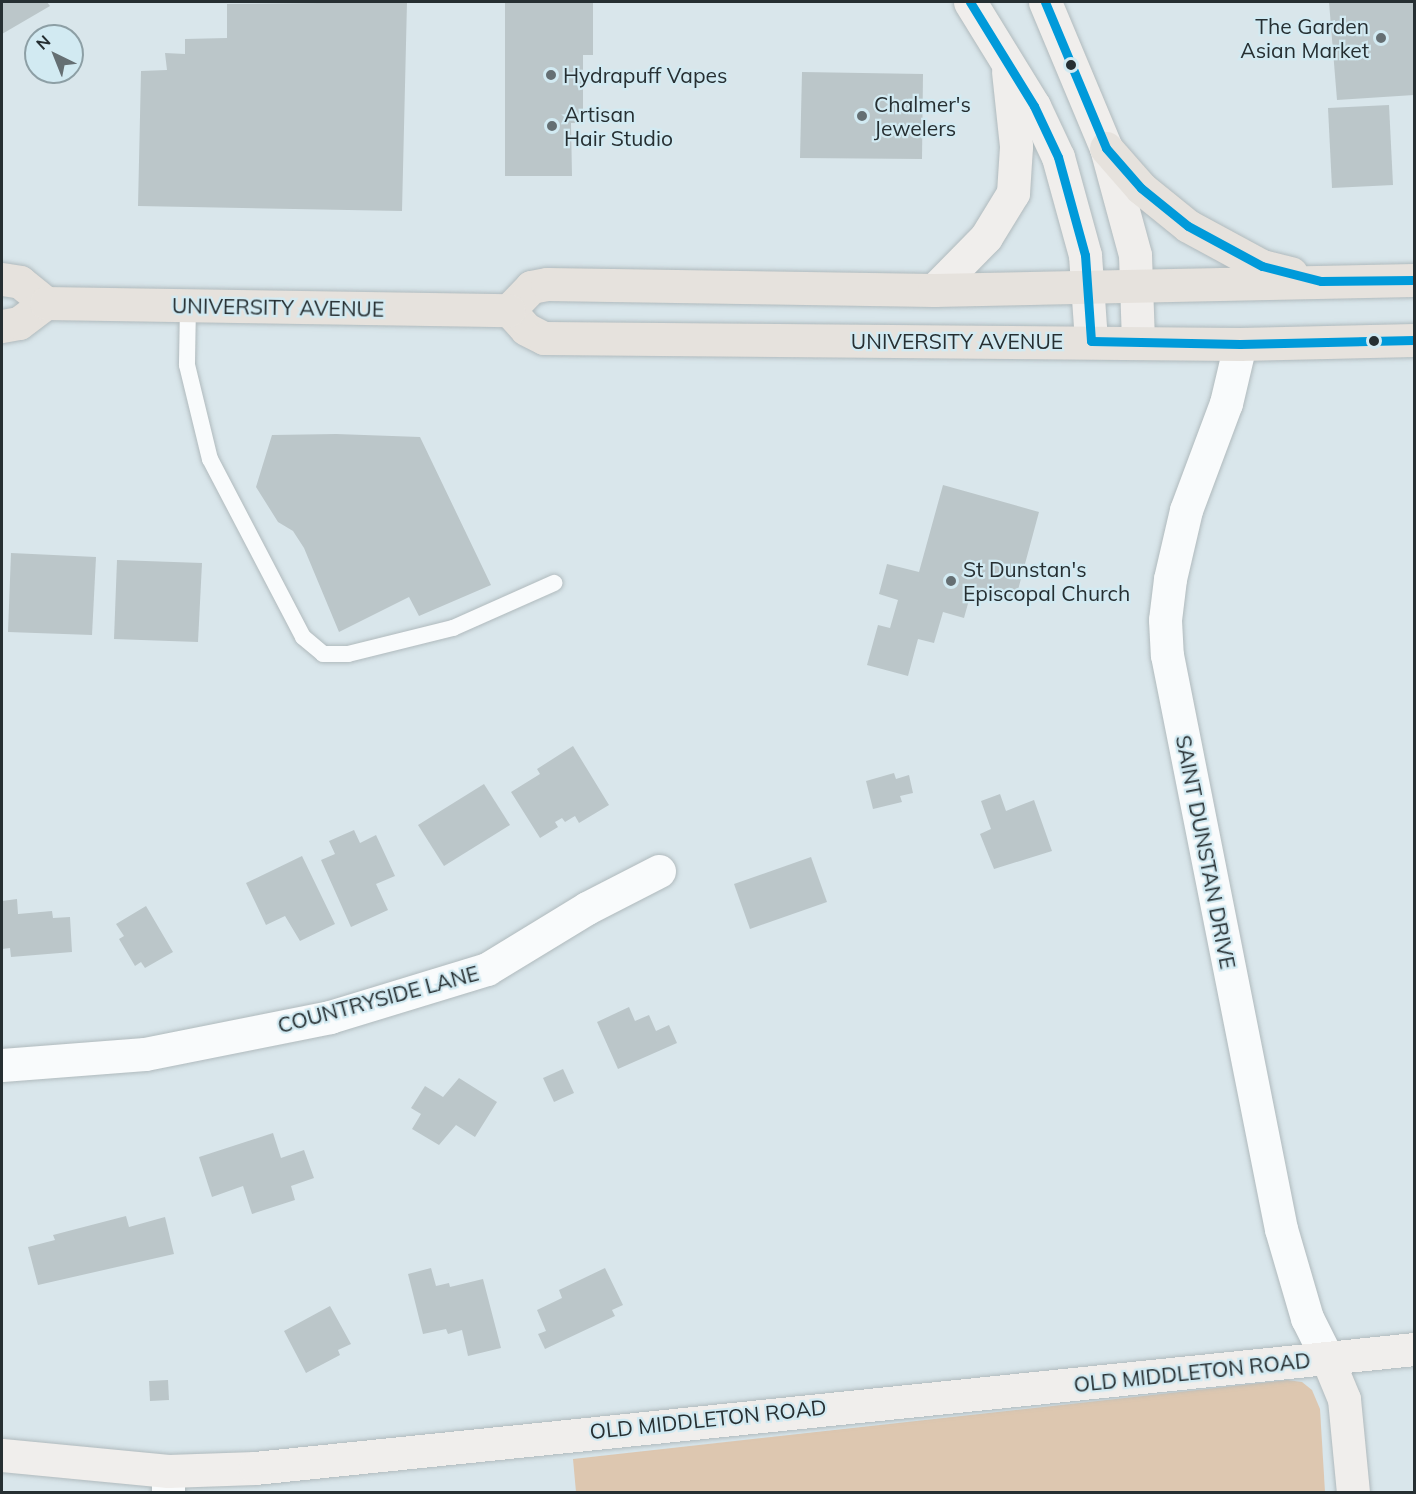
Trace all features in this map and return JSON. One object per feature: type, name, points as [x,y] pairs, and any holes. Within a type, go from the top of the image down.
[{"type":"main road","points":[[1106,148],[1141,188],[1212,242],[1262,266],[1321,281]]},
{"type":"main road","points":[[2,279],[20,282],[46,303],[19,323],[2,326]]},
{"type":"main road","points":[[509,310],[531,287],[547,284],[934,290],[1414,280]]},
{"type":"main road","name":"UNIVERSITY AVENUE","points":[[46,303],[509,310],[526,329],[544,338],[1138,341],[1240,344],[1414,340]]},
{"type":"street","points":[[970,2],[1007,66],[1034,106],[1053,142],[1079,227],[1088,286],[1091,341]]},
{"type":"street","points":[[1045,2],[1106,148],[1135,255],[1138,284],[1138,341]]},
{"type":"street","points":[[934,290],[986,237],[1013,193],[1016,146],[1007,66]]},
{"type":"street","name":"SAINT DUNSTAN DRIVE","points":[[1240,344],[1226,403],[1186,510],[1170,579],[1165,620],[1167,655],[1281,1229],[1307,1318],[1327,1359]]},
{"type":"street","name":"COUNTRYSIDE LANE","points":[[2,1065],[145,1054],[330,1017],[488,969],[587,908],[659,871]]},
{"type":"street","name":"OLD MIDDLETON ROAD","points":[[2,1455],[168,1482],[570,1432],[1414,1349]]},
{"type":"street","points":[[1327,1359],[1344,1399],[1353,1492]]},
{"type":"lane","points":[[188,305],[187,365],[210,459],[303,637],[323,654],[348,654],[453,628],[554,583]]},
{"type":"shaded area","points":[[1287,1380],[1302,1382],[1312,1390],[1320,1409],[1325,1492],[576,1492],[573,1459]]},
{"type":"building","points":[[2,2],[47,2],[50,6],[2,34]]},
{"type":"building","points":[[407,2],[402,211],[138,206],[141,71],[167,70],[165,53],[185,54],[185,39],[227,38],[227,4]]},
{"type":"building","points":[[505,2],[593,2],[593,55],[583,55],[583,123],[571,123],[572,176],[505,176]]},
{"type":"building","points":[[1329,2],[1414,2],[1414,95],[1337,100]]},
{"type":"building","name":"Chalmer's Jewelers","points":[[802,72],[923,74],[922,159],[800,158]]},
{"type":"building","name":"The Garden Asian Market","points":[[1389,105],[1393,185],[1332,188],[1328,108]]},
{"type":"building","points":[[336,434],[420,437],[491,585],[419,616],[409,597],[339,632],[304,548],[293,531],[278,522],[256,487],[272,435]]},
{"type":"building","name":"St Dunstan's Episcopal Church","points":[[943,485],[1039,512],[1015,601],[972,589],[964,618],[943,612],[934,643],[918,639],[908,676],[867,665],[878,625],[890,628],[898,600],[879,594],[887,564],[919,572]]},
{"type":"building","points":[[11,553],[96,557],[92,635],[8,632]]},
{"type":"building","points":[[117,560],[202,563],[198,642],[114,639]]},
{"type":"building","points":[[573,746],[609,805],[579,823],[575,816],[565,822],[562,818],[555,822],[558,827],[540,838],[511,792],[540,774],[537,769]]},
{"type":"building","points":[[894,773],[896,779],[909,775],[913,793],[900,796],[902,802],[873,809],[866,781]]},
{"type":"building","points":[[484,784],[510,825],[444,866],[418,825]]},
{"type":"building","points":[[1000,794],[1006,811],[1034,800],[1052,851],[994,869],[980,834],[991,829],[981,801]]},
{"type":"building","points":[[354,830],[360,843],[376,835],[395,876],[376,884],[388,910],[351,927],[321,860],[335,854],[329,841]]},
{"type":"building","points":[[302,856],[335,924],[300,941],[285,916],[266,925],[246,883]]},
{"type":"building","points":[[811,857],[827,902],[750,929],[734,884]]},
{"type":"building","points":[[17,899],[18,914],[52,911],[53,918],[70,917],[72,952],[11,957],[10,948],[2,949],[2,901]]},
{"type":"building","points":[[146,906],[173,952],[145,968],[141,962],[135,966],[119,939],[124,936],[116,924]]},
{"type":"building","points":[[629,1007],[635,1021],[649,1015],[656,1031],[669,1025],[677,1043],[618,1069],[597,1022]]},
{"type":"building","points":[[563,1069],[574,1093],[554,1102],[543,1078]]},
{"type":"building","points":[[459,1078],[497,1102],[475,1137],[456,1125],[439,1145],[412,1129],[421,1114],[411,1108],[425,1086],[443,1097]]},
{"type":"building","points":[[273,1133],[281,1158],[304,1150],[314,1178],[291,1186],[295,1200],[252,1214],[243,1186],[212,1197],[199,1157]]},
{"type":"building","points":[[126,1216],[129,1227],[165,1217],[174,1254],[38,1285],[28,1247],[55,1240],[53,1235]]},
{"type":"building","points":[[431,1268],[436,1286],[449,1283],[450,1287],[483,1279],[501,1348],[468,1356],[462,1330],[448,1334],[446,1329],[423,1334],[408,1274]]},
{"type":"building","points":[[605,1268],[623,1305],[612,1310],[615,1316],[545,1349],[538,1334],[546,1331],[537,1310],[562,1298],[559,1290]]},
{"type":"building","points":[[330,1306],[351,1344],[338,1350],[340,1355],[306,1373],[284,1331]]},
{"type":"building","points":[[168,1380],[169,1400],[150,1401],[149,1381]]},
{"type":"transit line","points":[[970,2],[1034,106],[1058,157],[1085,255],[1091,341],[1240,344],[1414,340]]},
{"type":"transit line","points":[[1045,2],[1106,148],[1141,188],[1188,226],[1262,266],[1321,281],[1414,280]]},
{"type":"place","name":"The Garden Asian Market","points":[[1381,38]]},
{"type":"place","name":"Hydrapuff Vapes","points":[[551,75]]},
{"type":"place","name":"Chalmer's Jewelers","points":[[862,116]]},
{"type":"place","name":"Artisan Hair Studio","points":[[552,126]]},
{"type":"place","name":"St Dunstan's Episcopal Church","points":[[951,581]]}]
